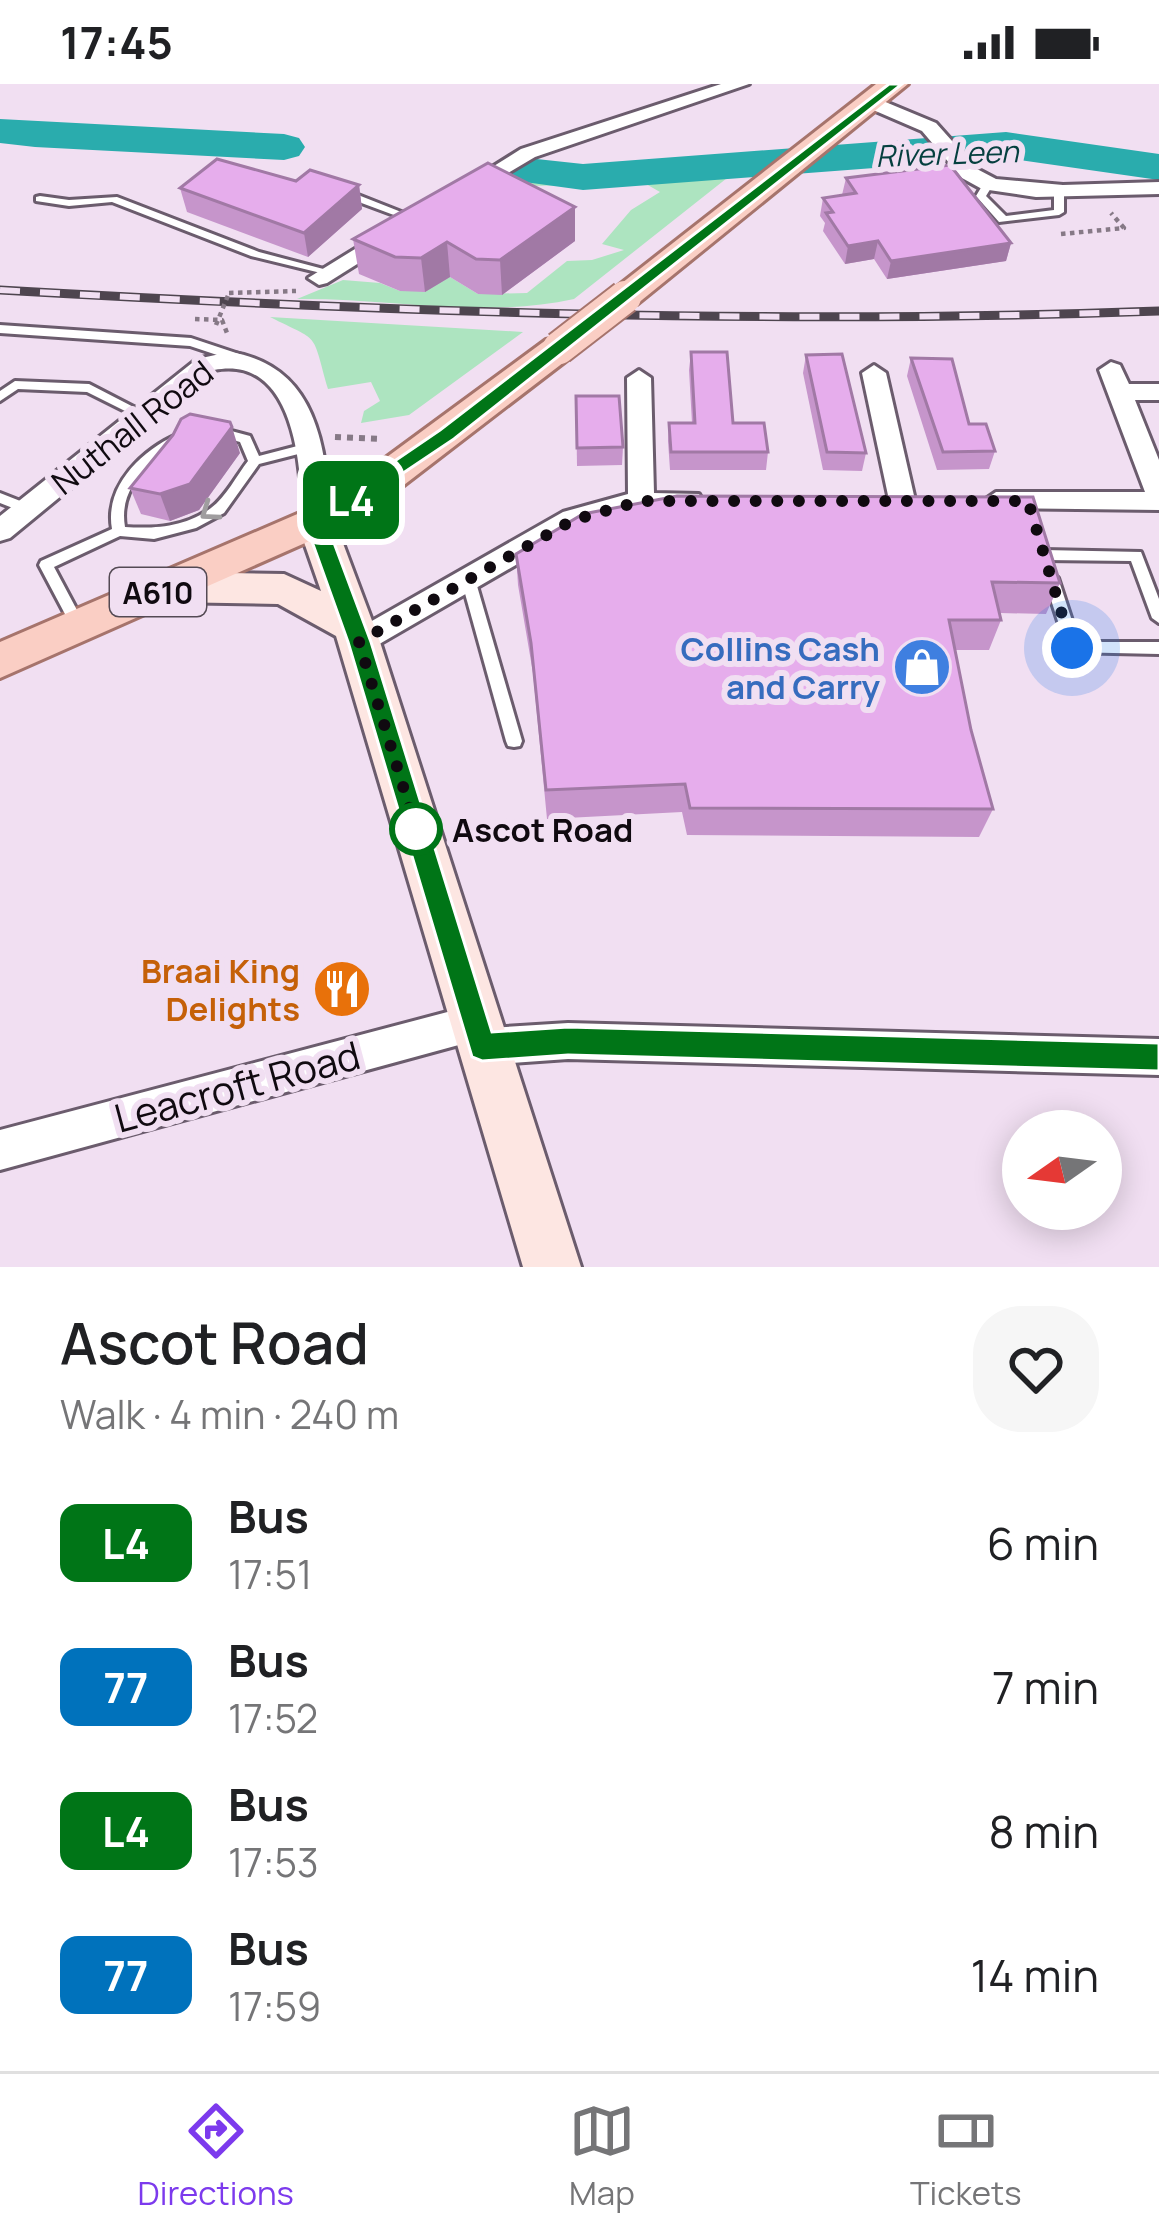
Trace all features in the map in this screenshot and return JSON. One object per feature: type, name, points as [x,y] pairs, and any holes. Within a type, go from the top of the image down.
[{"type":"main road","name":"A610","points":[[0,662],[316,522],[447,435],[883,93]]},
{"type":"main road","points":[[316,522],[357,634],[552,1267]]},
{"type":"main road","points":[[168,587],[284,589],[357,634]]},
{"type":"street","points":[[322,274],[528,153],[740,84]]},
{"type":"street","points":[[883,93],[942,137],[973,177],[989,183],[1159,188]]},
{"type":"street","name":"Nuthall Road","points":[[0,531],[206,364],[238,358],[258,361],[274,376],[308,441],[315,466],[316,522]]},
{"type":"street","points":[[874,374],[901,500]]},
{"type":"street","points":[[639,379],[641,501]]},
{"type":"street","points":[[965,501],[1030,508],[1159,497],[1116,381],[1159,392]]},
{"type":"street","points":[[357,634],[469,579],[573,520],[641,501],[712,501]]},
{"type":"street","name":"Leacroft Road","points":[[0,1150],[478,1035],[1159,1057]]},
{"type":"lane","points":[[989,183],[981,196],[1003,220],[1059,212],[1059,188]]},
{"type":"lane","points":[[335,190],[414,219]]},
{"type":"lane","points":[[40,199],[69,203],[113,199],[255,254],[322,274]]},
{"type":"lane","points":[[0,329],[191,342],[238,358]]},
{"type":"lane","points":[[0,397],[15,386],[89,388],[143,415]]},
{"type":"lane","points":[[119,531],[114,519],[125,495],[126,479],[170,440],[207,429],[244,439],[255,461]]},
{"type":"lane","points":[[166,465],[181,449],[182,437]]},
{"type":"lane","points":[[80,626],[46,565],[119,531],[154,533],[191,525],[219,510],[255,461],[308,441]]},
{"type":"lane","points":[[125,495],[152,481]]},
{"type":"lane","points":[[0,498],[28,508]]},
{"type":"lane","points":[[1159,618],[1136,556],[1042,548],[1072,648],[1159,647]]},
{"type":"lane","points":[[469,579],[514,741]]},
{"type":"path","points":[[216,326],[229,293],[290,294],[322,274]]},
{"type":"path","points":[[308,441],[447,435]]},
{"type":"green space","points":[[741,167],[574,299],[471,308],[297,299],[343,280],[380,283],[400,291],[450,277],[478,294],[527,293],[567,261],[592,260],[624,250],[602,244],[631,210],[660,192],[646,184],[521,186],[507,180],[512,172],[587,178]]},
{"type":"green space","points":[[270,317],[523,332],[409,415],[361,423],[364,411],[380,401],[371,382],[328,389],[312,340]]},
{"type":"building","points":[[217,159],[296,181],[310,170],[359,185],[304,233],[180,188]]},
{"type":"building","points":[[488,163],[575,207],[500,260],[476,259],[447,242],[421,258],[395,257],[353,239]]},
{"type":"building","points":[[950,165],[1011,243],[891,261],[878,241],[848,246],[826,213],[833,212],[823,198],[856,193],[846,178]]},
{"type":"building","points":[[691,352],[727,352],[733,423],[764,423],[768,452],[671,452],[669,423],[695,423]]},
{"type":"building","points":[[842,354],[866,453],[827,452],[806,355]]},
{"type":"building","points":[[911,358],[952,359],[969,424],[986,424],[995,451],[943,452]]},
{"type":"building","points":[[576,396],[619,396],[623,447],[577,448]]},
{"type":"building","points":[[190,414],[230,422],[232,427],[190,484],[160,494],[130,488],[181,419]]},
{"type":"building","points":[[677,496],[1033,497],[1060,583],[992,582],[1001,620],[949,620],[993,809],[690,808],[685,784],[546,790],[531,643],[516,554],[583,514]]},
{"type":"waterway","name":"River Leen","points":[[0,131],[284,147]]},
{"type":"waterway","name":"River Leen","points":[[518,170],[583,177],[1006,145],[1159,167]]},
{"type":"railway","points":[[0,290],[580,314],[869,317],[1159,311]]},
{"type":"bus line","name":"L4","points":[[894,84],[447,435],[316,522],[359,642],[482,1047],[568,1041],[1159,1057]]},
{"type":"place","name":"Collins Cash and Carry","points":[[922,667]]},
{"type":"place","name":"Ascot Road","points":[[416,829]]},
{"type":"place","name":"Braai King Delights","points":[[342,989]]},
{"type":"route","points":[[416,829],[419,839],[359,642],[573,520],[609,506],[641,501],[1028,501],[1072,648]]}]
